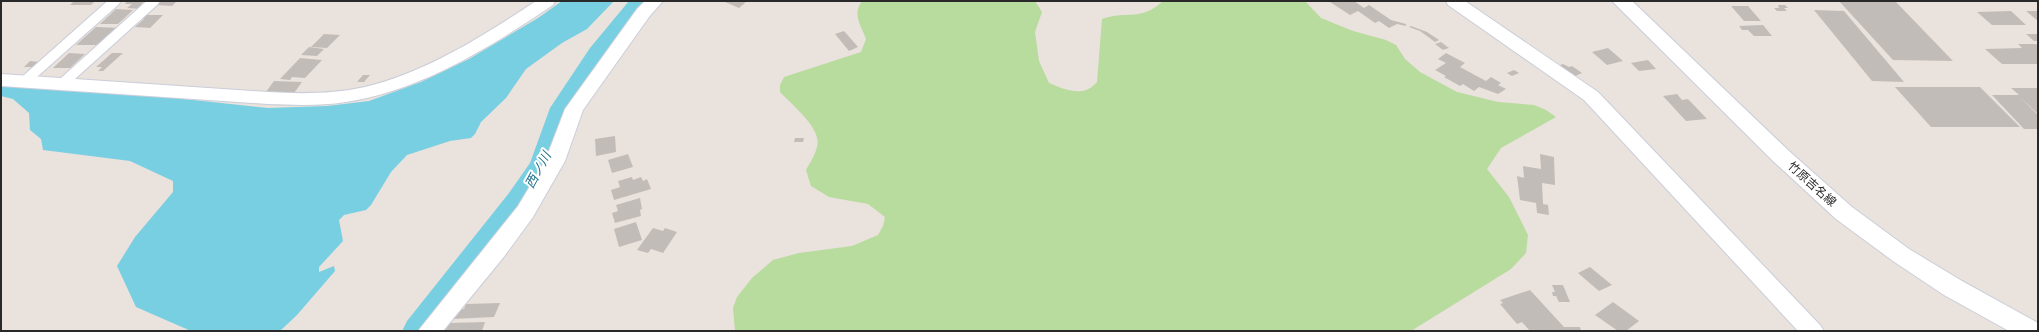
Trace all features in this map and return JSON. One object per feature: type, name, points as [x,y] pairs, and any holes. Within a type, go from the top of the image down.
[{"type":"main road","name":"竹原吉名線","points":[[1621,1],[1781,156],[1844,213],[1901,255],[1953,288],[2030,331]]},
{"type":"street","points":[[1,80],[26,80],[266,98],[323,98],[363,93],[399,82],[438,65],[486,39],[547,1]]},
{"type":"street","points":[[430,331],[527,212],[553,167],[566,124],[574,109],[643,14],[655,1]]},
{"type":"street","points":[[1454,1],[1591,96],[1655,162],[1812,331]]},
{"type":"lane","points":[[26,80],[115,1]]},
{"type":"lane","points":[[62,83],[154,1]]},
{"type":"green space","points":[[862,1],[1035,1],[1042,12],[1035,32],[1039,61],[1049,83],[1068,90],[1081,91],[1092,87],[1097,82],[1102,19],[1119,15],[1140,14],[1155,7],[1163,1],[1305,1],[1321,18],[1353,31],[1386,40],[1396,45],[1405,59],[1420,72],[1457,92],[1498,102],[1534,105],[1546,110],[1556,117],[1501,148],[1487,169],[1509,197],[1528,235],[1526,253],[1511,269],[1411,331],[735,331],[733,308],[737,297],[752,278],[773,260],[799,253],[852,246],[878,235],[883,226],[885,217],[868,204],[829,197],[811,186],[806,170],[814,156],[818,140],[815,132],[805,117],[780,92],[780,85],[784,77],[861,52],[866,39],[858,20],[859,6]]},
{"type":"water","points":[[562,1],[614,1],[587,29],[562,43],[526,69],[506,98],[481,122],[475,134],[471,138],[450,141],[407,155],[391,172],[371,205],[366,210],[344,215],[339,220],[343,241],[319,267],[319,272],[334,266],[335,271],[297,315],[280,331],[191,331],[136,307],[117,266],[135,237],[173,192],[173,181],[130,161],[43,150],[41,139],[30,130],[29,113],[13,99],[1,96],[1,86],[165,97],[268,108],[327,106],[369,101],[421,82],[469,59],[538,18]]},
{"type":"building","points":[[74,1],[95,1],[91,5],[70,5]]},
{"type":"building","points":[[127,1],[145,1],[141,4],[146,5],[142,9],[127,8],[132,4],[125,4]]},
{"type":"building","points":[[161,1],[177,1],[172,6],[157,5]]},
{"type":"building","points":[[1354,1],[1364,8],[1369,5],[1391,20],[1406,24],[1406,26],[1397,24],[1389,28],[1379,21],[1375,23],[1358,11],[1350,15],[1330,2]]},
{"type":"building","points":[[1839,1],[1895,1],[1953,61],[1893,60]]},
{"type":"building","points":[[725,2],[746,2],[739,8]]},
{"type":"building","points":[[1778,5],[1785,5],[1788,8],[1784,8],[1787,11],[1777,11],[1774,8],[1779,8]]},
{"type":"building","points":[[1731,6],[1748,6],[1761,21],[1744,21]]},
{"type":"building","points":[[116,9],[133,10],[118,24],[100,24]]},
{"type":"building","points":[[1814,10],[1844,11],[1904,82],[1872,81]]},
{"type":"building","points":[[2011,11],[2026,25],[1992,25],[1977,12]]},
{"type":"building","points":[[2026,11],[2038,11],[2038,21]]},
{"type":"building","points":[[145,15],[163,15],[150,28],[135,27],[144,19],[141,18]]},
{"type":"building","points":[[1763,25],[1772,36],[1754,36],[1748,30],[1742,30],[1739,26]]},
{"type":"building","points":[[1411,26],[1427,32],[1439,40],[1435,42],[1420,31],[1409,27]]},
{"type":"building","points":[[96,27],[120,28],[114,34],[109,34],[104,42],[100,42],[96,45],[76,45]]},
{"type":"building","points":[[844,31],[858,47],[849,51],[835,34]]},
{"type":"building","points":[[324,34],[340,35],[327,48],[311,47]]},
{"type":"building","points":[[2026,34],[2038,34],[2038,41],[2034,41]]},
{"type":"building","points":[[1441,42],[1449,48],[1443,50],[1435,44]]},
{"type":"building","points":[[2018,44],[2036,44],[2038,46],[2038,64],[2002,64],[1985,49],[2022,48]]},
{"type":"building","points":[[309,47],[324,49],[317,56],[301,55]]},
{"type":"building","points":[[1608,48],[1623,61],[1607,65],[1592,52]]},
{"type":"building","points":[[69,53],[85,54],[70,68],[53,68]]},
{"type":"building","points":[[112,53],[123,53],[103,71],[98,71],[102,67],[96,67]]},
{"type":"building","points":[[1446,53],[1465,63],[1460,67],[1486,81],[1491,77],[1501,83],[1498,85],[1506,89],[1498,94],[1479,87],[1474,91],[1463,84],[1460,86],[1444,77],[1446,76],[1435,70],[1446,63],[1438,59]]},
{"type":"building","points":[[300,58],[322,60],[305,78],[292,77],[290,80],[280,79]]},
{"type":"building","points":[[1648,60],[1656,69],[1639,71],[1631,63]]},
{"type":"building","points":[[30,61],[39,62],[33,67],[24,67]]},
{"type":"building","points":[[1563,64],[1569,67],[1572,66],[1582,73],[1571,78],[1555,67]]},
{"type":"building","points":[[1514,70],[1519,73],[1512,76],[1507,73]]},
{"type":"building","points":[[363,75],[370,75],[364,82],[357,82]]},
{"type":"building","points":[[274,81],[302,82],[294,93],[266,92]]},
{"type":"building","points":[[1895,87],[1980,87],[2020,127],[1931,127]]},
{"type":"building","points":[[2011,88],[2038,88],[2038,114],[2020,97],[2038,115],[2038,129],[2024,129],[1992,95],[2019,95]]},
{"type":"building","points":[[1677,94],[1682,100],[1688,99],[1707,119],[1686,121],[1663,96]]},
{"type":"building","points":[[615,136],[616,152],[596,156],[595,139]]},
{"type":"building","points":[[795,138],[804,138],[803,142],[794,142]]},
{"type":"building","points":[[628,154],[633,167],[612,173],[608,160]]},
{"type":"building","points":[[1540,154],[1554,157],[1555,185],[1542,183],[1543,204],[1548,205],[1549,215],[1537,213],[1536,203],[1520,200],[1517,176],[1524,178],[1523,166],[1541,169]]},
{"type":"building","points":[[632,177],[633,180],[641,177],[643,181],[647,179],[651,189],[614,200],[611,190],[620,187],[618,181]]},
{"type":"building","points":[[640,198],[642,209],[640,210],[641,216],[615,223],[612,213],[618,211],[616,205]]},
{"type":"building","points":[[636,222],[642,240],[619,247],[614,229]]},
{"type":"building","points":[[653,228],[663,231],[665,228],[677,232],[663,253],[651,249],[648,253],[637,250]]},
{"type":"building","points":[[1590,267],[1612,285],[1599,291],[1578,273]]},
{"type":"building","points":[[1552,285],[1563,285],[1570,302],[1559,302],[1556,296],[1553,296],[1552,292],[1555,292]]},
{"type":"building","points":[[1530,290],[1564,327],[1580,327],[1581,331],[1530,331],[1522,322],[1517,324],[1500,304],[1503,303],[1500,300]]},
{"type":"building","points":[[1613,302],[1639,321],[1626,331],[1618,331],[1595,315]]},
{"type":"building","points":[[500,303],[494,317],[452,319],[456,309],[464,309],[466,304]]},
{"type":"building","points":[[485,322],[482,331],[445,331],[449,323]]},
{"type":"waterway","name":"西ノ川","points":[[419,331],[520,201],[544,164],[564,108],[599,54],[642,1]]}]
